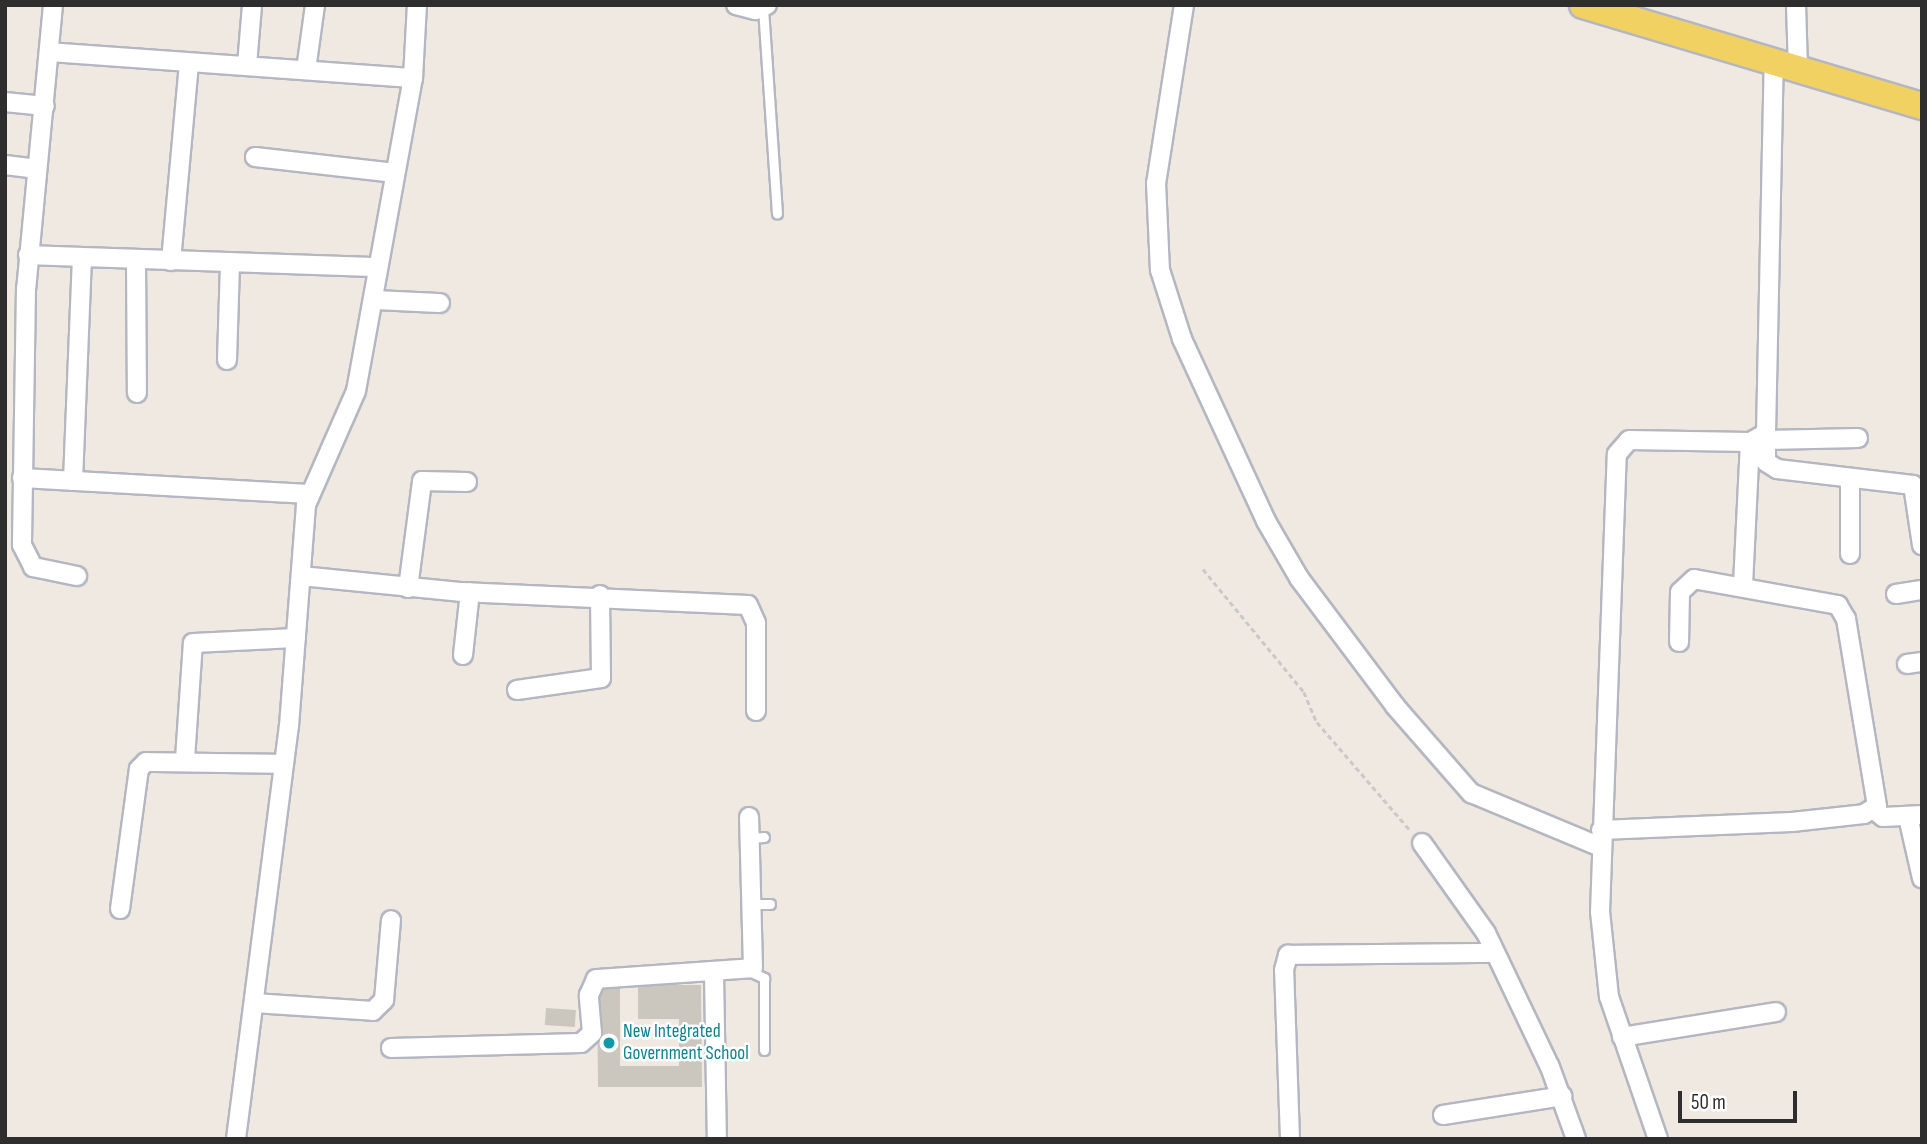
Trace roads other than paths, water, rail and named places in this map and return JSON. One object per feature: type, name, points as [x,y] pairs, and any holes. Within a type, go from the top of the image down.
[{"type":"main road","points":[[1583,5],[1922,106]]},
{"type":"street","points":[[53,5],[28,255],[22,478],[14,522],[27,562],[77,576]]},
{"type":"street","points":[[247,65],[252,5]]},
{"type":"street","points":[[306,70],[315,5]]},
{"type":"street","points":[[236,1139],[284,764],[309,494],[356,391],[413,78],[417,5]]},
{"type":"street","points":[[736,5],[765,6]]},
{"type":"street","points":[[1184,5],[1156,183],[1160,270],[1182,339],[1266,521],[1299,578],[1363,664],[1471,793],[1601,838],[1778,823],[1874,810],[1883,817],[1915,816],[1922,878]]},
{"type":"street","points":[[1743,585],[1760,438],[1786,64],[1797,5]]},
{"type":"street","points":[[49,52],[413,78]]},
{"type":"street","points":[[171,261],[189,63]]},
{"type":"street","points":[[5,102],[45,106]]},
{"type":"street","points":[[255,157],[395,173]]},
{"type":"street","points":[[5,164],[36,169]]},
{"type":"street","points":[[28,255],[379,267]]},
{"type":"street","points":[[73,481],[82,258]]},
{"type":"street","points":[[136,260],[137,393]]},
{"type":"street","points":[[227,360],[230,262]]},
{"type":"street","points":[[374,300],[440,303]]},
{"type":"street","points":[[1760,438],[1769,466],[1850,480],[1913,485],[1922,545]]},
{"type":"street","points":[[1658,1139],[1622,1037],[1605,969],[1601,838],[1617,454],[1624,443],[1640,439],[1858,438]]},
{"type":"street","points":[[22,478],[309,494]]},
{"type":"street","points":[[1850,480],[1850,554]]},
{"type":"street","points":[[408,588],[422,481],[467,482]]},
{"type":"street","points":[[302,576],[408,588],[600,595],[748,605],[756,623],[756,711]]},
{"type":"street","points":[[1679,642],[1680,592],[1686,583],[1743,585],[1832,602],[1842,609],[1877,795],[1874,810]]},
{"type":"street","points":[[1896,594],[1922,590]]},
{"type":"street","points":[[463,655],[470,592]]},
{"type":"street","points":[[517,690],[601,678],[600,595]]},
{"type":"street","points":[[185,759],[193,643],[296,638]]},
{"type":"street","points":[[120,909],[139,769],[155,759],[284,764]]},
{"type":"street","points":[[391,1048],[554,1036],[589,1039],[590,984],[596,979],[747,971],[755,962],[761,904],[757,837],[749,817]]},
{"type":"street","points":[[1422,843],[1495,953],[1563,1096],[1576,1139]]},
{"type":"street","points":[[254,1003],[373,1011],[384,1000],[391,920]]},
{"type":"street","points":[[1290,1139],[1284,970],[1288,956],[1495,953]]},
{"type":"street","points":[[714,974],[717,1139]]},
{"type":"street","points":[[1622,1037],[1776,1012]]},
{"type":"street","points":[[1443,1115],[1563,1096]]},
{"type":"lane","points":[[765,6],[777,214]]},
{"type":"lane","points":[[747,971],[764,978],[764,1050]]},
{"type":"place","name":"New Integrated Government School","points":[[609,1043]]}]
